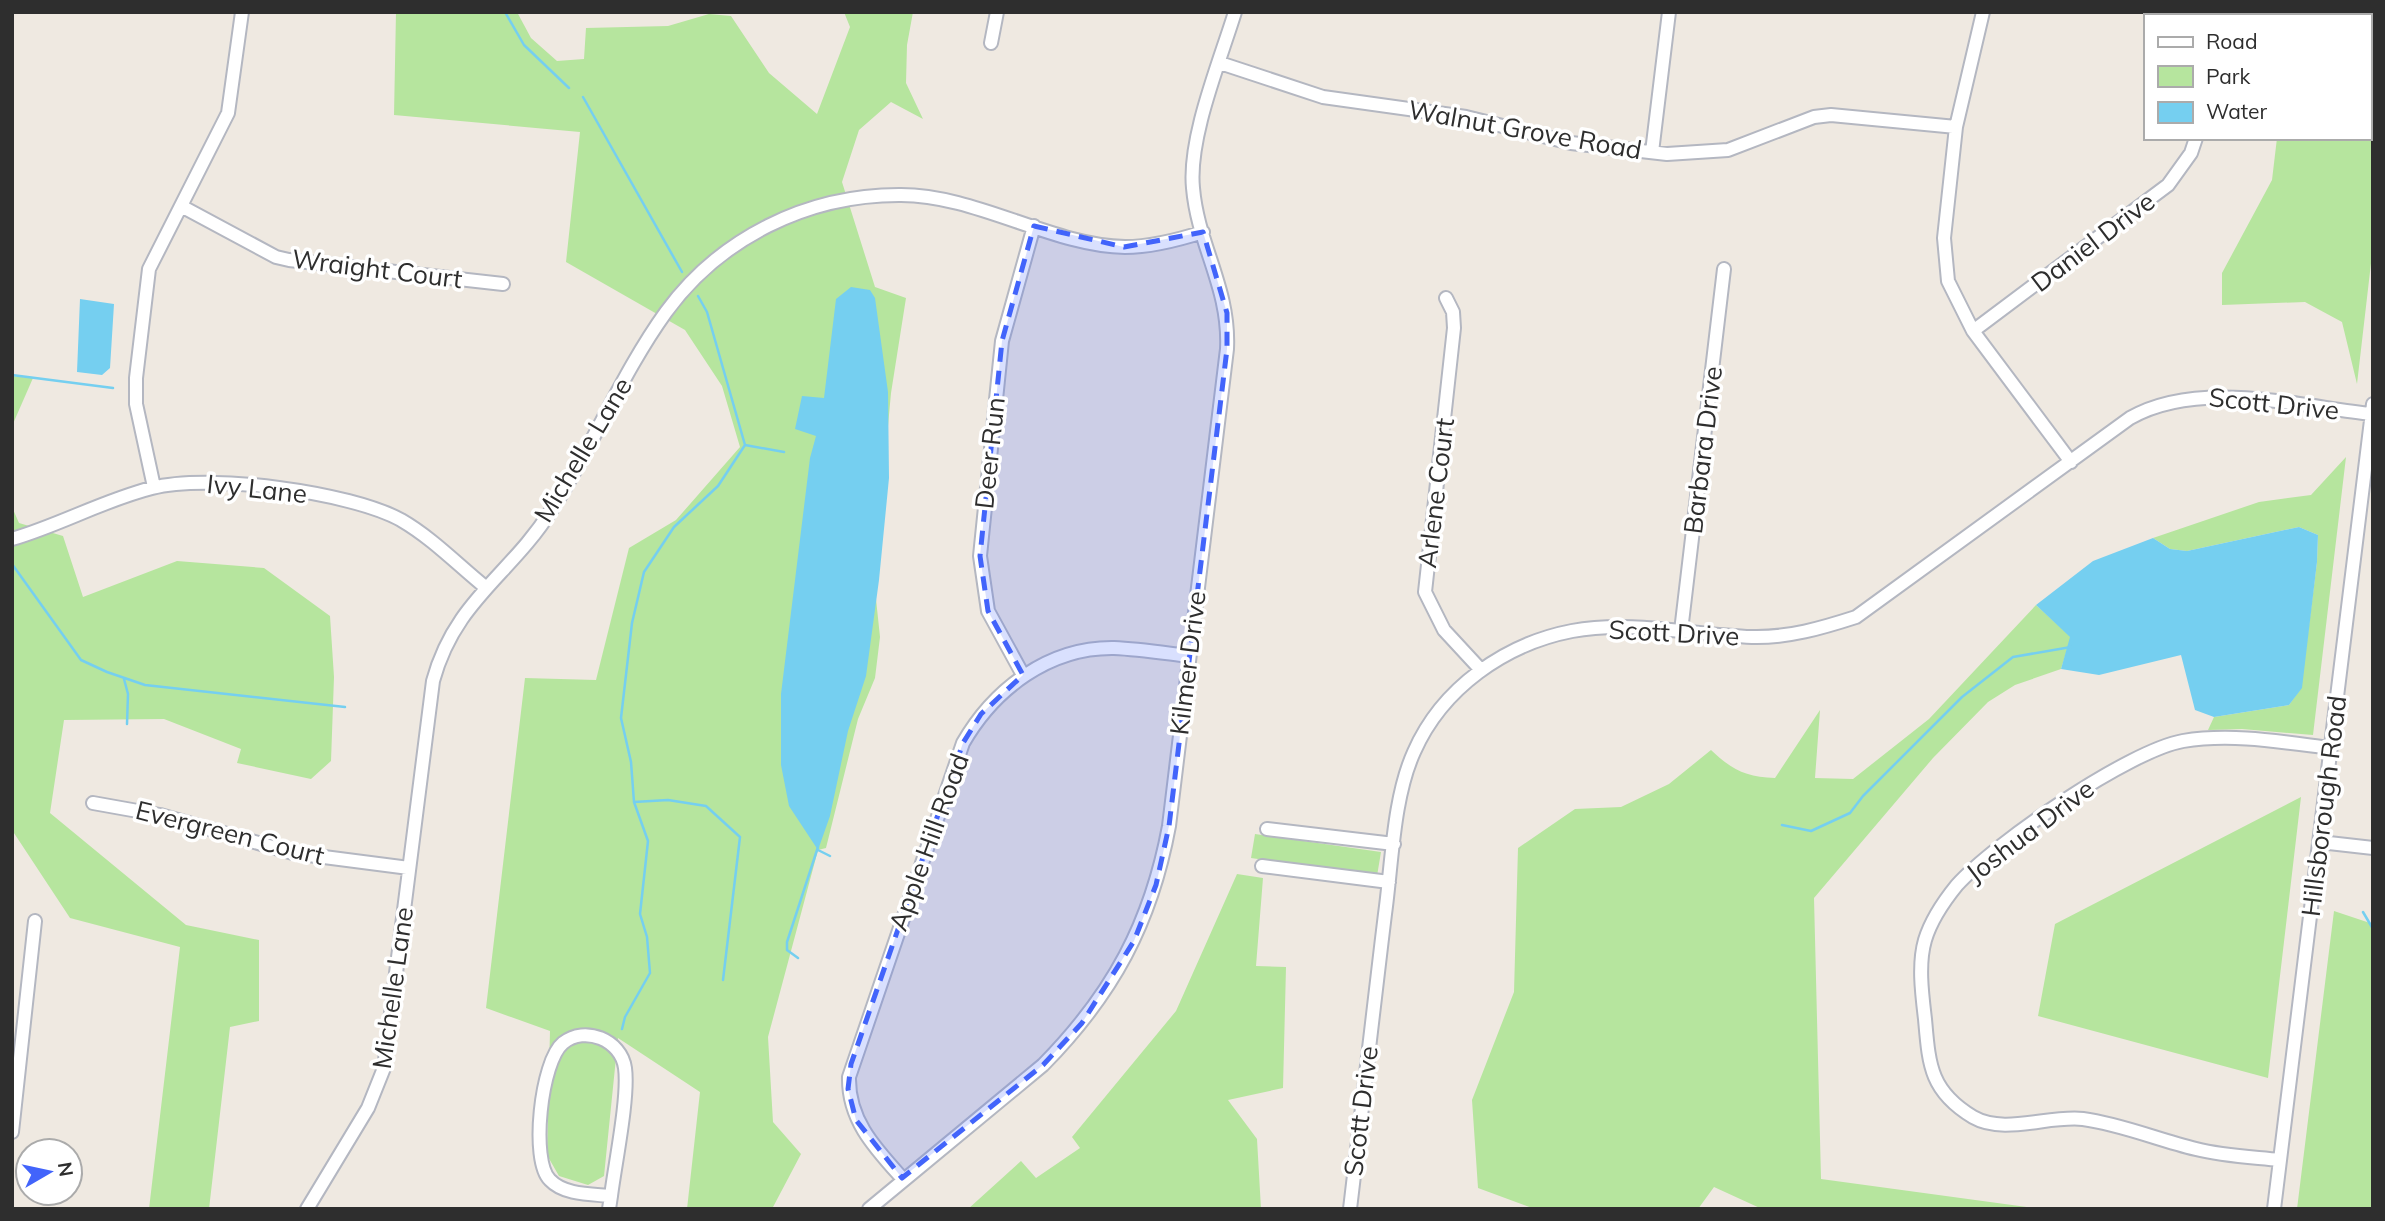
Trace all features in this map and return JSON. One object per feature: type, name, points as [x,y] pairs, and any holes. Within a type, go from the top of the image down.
[{"type":"street","points":[[154,487],[136,404],[136,378],[149,269],[228,113],[242,12]]},
{"type":"street","points":[[991,43],[998,12]]},
{"type":"street","name":"Kilmer Drive","points":[[869,1209],[902,1178],[1043,1065],[1082,1023],[1114,979],[1146,914],[1164,852],[1228,339],[1223,295],[1203,232],[1193,190],[1192,171],[1196,141],[1235,12]]},
{"type":"street","points":[[1652,152],[1669,12]]},
{"type":"street","points":[[1983,12],[1956,127],[1945,219],[1945,260],[1954,298],[1973,331],[2071,462]]},
{"type":"street","name":"Walnut Grove Road","points":[[1220,63],[1323,97],[1466,117],[1571,143],[1652,152],[1690,154],[1728,149],[1806,120],[1831,115],[1956,127]]},
{"type":"street","name":"Daniel Drive","points":[[1973,331],[2168,184],[2186,162],[2195,140]]},
{"type":"street","name":"Michelle Lane","points":[[307,1209],[368,1108],[384,1069],[433,681],[445,642],[484,586],[551,512],[666,312],[688,286],[748,236],[811,208],[841,200],[891,195],[944,200],[1095,243],[1124,247],[1159,244],[1203,232]]},
{"type":"street","name":"Wraight Court","points":[[181,206],[276,257],[503,284]]},
{"type":"street","name":"Deer Run","points":[[1023,675],[988,611],[980,556],[1002,341],[1034,226]]},
{"type":"street","name":"Barbara Drive","points":[[1681,631],[1724,269]]},
{"type":"street","name":"Arlene Court","points":[[1446,298],[1453,312],[1454,328],[1425,592],[1444,630],[1481,670]]},
{"type":"street","name":"Scott Drive","points":[[1350,1209],[1394,844],[1413,754],[1444,707],[1481,670],[1525,644],[1575,631],[1624,626],[1777,636],[1817,630],[1856,617],[2130,418],[2154,406],[2181,399],[2210,396],[2372,409]]},
{"type":"street","name":"Hillsborough Road","points":[[2274,1209],[2372,409]]},
{"type":"street","name":"Ivy Lane","points":[[12,539],[154,487],[213,482],[340,497],[361,503],[416,529],[484,586]]},
{"type":"street","name":"Apple Hill Road","points":[[902,1178],[856,1120],[848,1089],[851,1064],[963,743],[981,714],[1023,675],[1065,656],[1095,650],[1131,649],[1189,656]]},
{"type":"street","name":"Joshua Drive","points":[[2280,1160],[2196,1149],[2083,1119],[1997,1124],[1976,1119],[1945,1094],[1929,1064],[1922,960],[1933,923],[1943,904],[1971,872],[2096,781],[2133,759],[2181,742],[2217,737],[2330,748]]},
{"type":"street","name":"Evergreen Court","points":[[93,803],[160,815],[293,853],[409,868]]},
{"type":"street","points":[[1267,829],[1394,844]]},
{"type":"street","points":[[2320,842],[2373,848]]},
{"type":"street","points":[[1262,866],[1389,882]]},
{"type":"street","points":[[12,1132],[35,921]]},
{"type":"street","points":[[593,1036],[608,1042],[618,1051],[625,1070],[610,1203],[559,1188],[546,1176],[538,1159],[548,1068],[557,1049],[573,1038],[593,1036]]},
{"type":"highlighted area","points":[[1034,226],[1124,247],[1203,232],[1227,313],[1227,349],[1169,826],[1156,885],[1134,941],[1082,1023],[1043,1065],[902,1178],[856,1120],[848,1089],[851,1064],[963,743],[981,714],[1023,675],[988,611],[980,556],[1002,341]]},
{"type":"green space","points":[[396,12],[517,12],[531,38],[557,61],[584,59],[586,28],[668,26],[709,14],[731,16],[769,73],[817,114],[850,27],[844,12],[913,12],[907,45],[906,83],[923,119],[891,102],[859,130],[842,182],[875,287],[906,298],[891,393],[874,580],[880,637],[875,678],[858,719],[826,848],[818,850],[768,1037],[773,1122],[801,1154],[772,1209],[687,1209],[700,1092],[618,1038],[604,1176],[588,1185],[559,1176],[547,1155],[550,1031],[486,1008],[525,678],[596,680],[629,548],[676,520],[740,447],[722,386],[685,330],[566,262],[580,132],[394,115]]},
{"type":"green space","points":[[2373,12],[2373,246],[2357,384],[2342,322],[2305,302],[2222,305],[2222,273],[2272,180],[2277,140],[2371,140],[2371,14],[2290,14]]},
{"type":"green space","points":[[12,376],[33,378],[12,426]]},
{"type":"green space","points":[[2346,457],[2313,735],[2242,729],[2208,730],[2214,717],[2289,705],[2301,688],[2318,535],[2299,527],[2187,551],[2170,549],[2153,538],[2259,502],[2311,495]]},
{"type":"green space","points":[[12,507],[19,523],[63,536],[83,597],[177,561],[264,568],[330,616],[334,677],[331,761],[311,779],[237,763],[241,749],[164,719],[64,720],[50,813],[186,925],[259,940],[259,1021],[230,1027],[209,1209],[149,1209],[180,947],[70,918],[12,830]]},
{"type":"green space","points":[[2036,605],[2071,637],[2061,669],[2015,685],[1988,702],[1933,758],[1814,898],[1821,1179],[2041,1209],[1762,1209],[1714,1187],[1698,1209],[1535,1209],[1478,1188],[1472,1100],[1514,992],[1518,848],[1575,809],[1621,807],[1669,784],[1711,750],[1740,771],[1775,778],[1820,710],[1815,778],[1853,779],[1929,719]]},
{"type":"green space","points":[[2301,797],[2268,1078],[2038,1016],[2055,924]]},
{"type":"green space","points":[[1255,834],[1381,852],[1377,876],[1251,858]]},
{"type":"green space","points":[[1237,874],[1263,878],[1256,966],[1286,967],[1283,1088],[1228,1100],[1257,1139],[1261,1209],[968,1209],[1021,1161],[1036,1178],[1080,1148],[1072,1137],[1176,1011]]},
{"type":"green space","points":[[2334,911],[2373,924],[2373,1209],[2297,1209]]},
{"type":"water","points":[[851,287],[870,290],[875,298],[888,392],[889,478],[866,676],[848,731],[830,816],[818,850],[789,806],[781,765],[781,694],[810,458],[816,436],[795,429],[802,396],[824,398],[836,299]]},
{"type":"water","points":[[80,299],[114,304],[110,368],[102,375],[77,372]]},
{"type":"water","points":[[2299,527],[2318,535],[2317,562],[2302,688],[2289,705],[2214,717],[2195,710],[2181,655],[2099,675],[2061,669],[2070,637],[2036,605],[2093,561],[2153,538],[2170,549],[2187,551]]},
{"type":"waterway","points":[[505,12],[524,45],[569,88]]},
{"type":"waterway","points":[[583,97],[682,272]]},
{"type":"waterway","points":[[622,1029],[625,1017],[650,973],[647,937],[640,914],[648,841],[634,802],[631,762],[621,718],[632,623],[644,572],[674,527],[718,486],[745,445],[707,312],[698,296]]},
{"type":"waterway","points":[[12,375],[113,388]]},
{"type":"waterway","points":[[745,445],[784,452]]},
{"type":"waterway","points":[[12,564],[81,660],[107,672],[145,685],[345,707]]},
{"type":"waterway","points":[[1782,825],[1811,831],[1850,813],[1863,796],[1962,697],[2013,657],[2071,647]]},
{"type":"waterway","points":[[124,679],[128,694],[127,724]]},
{"type":"waterway","points":[[634,802],[668,800],[706,806],[740,837],[723,980]]},
{"type":"waterway","points":[[798,958],[787,950],[787,942],[818,847]]},
{"type":"waterway","points":[[818,850],[830,856]]},
{"type":"waterway","points":[[2363,912],[2373,929]]}]
